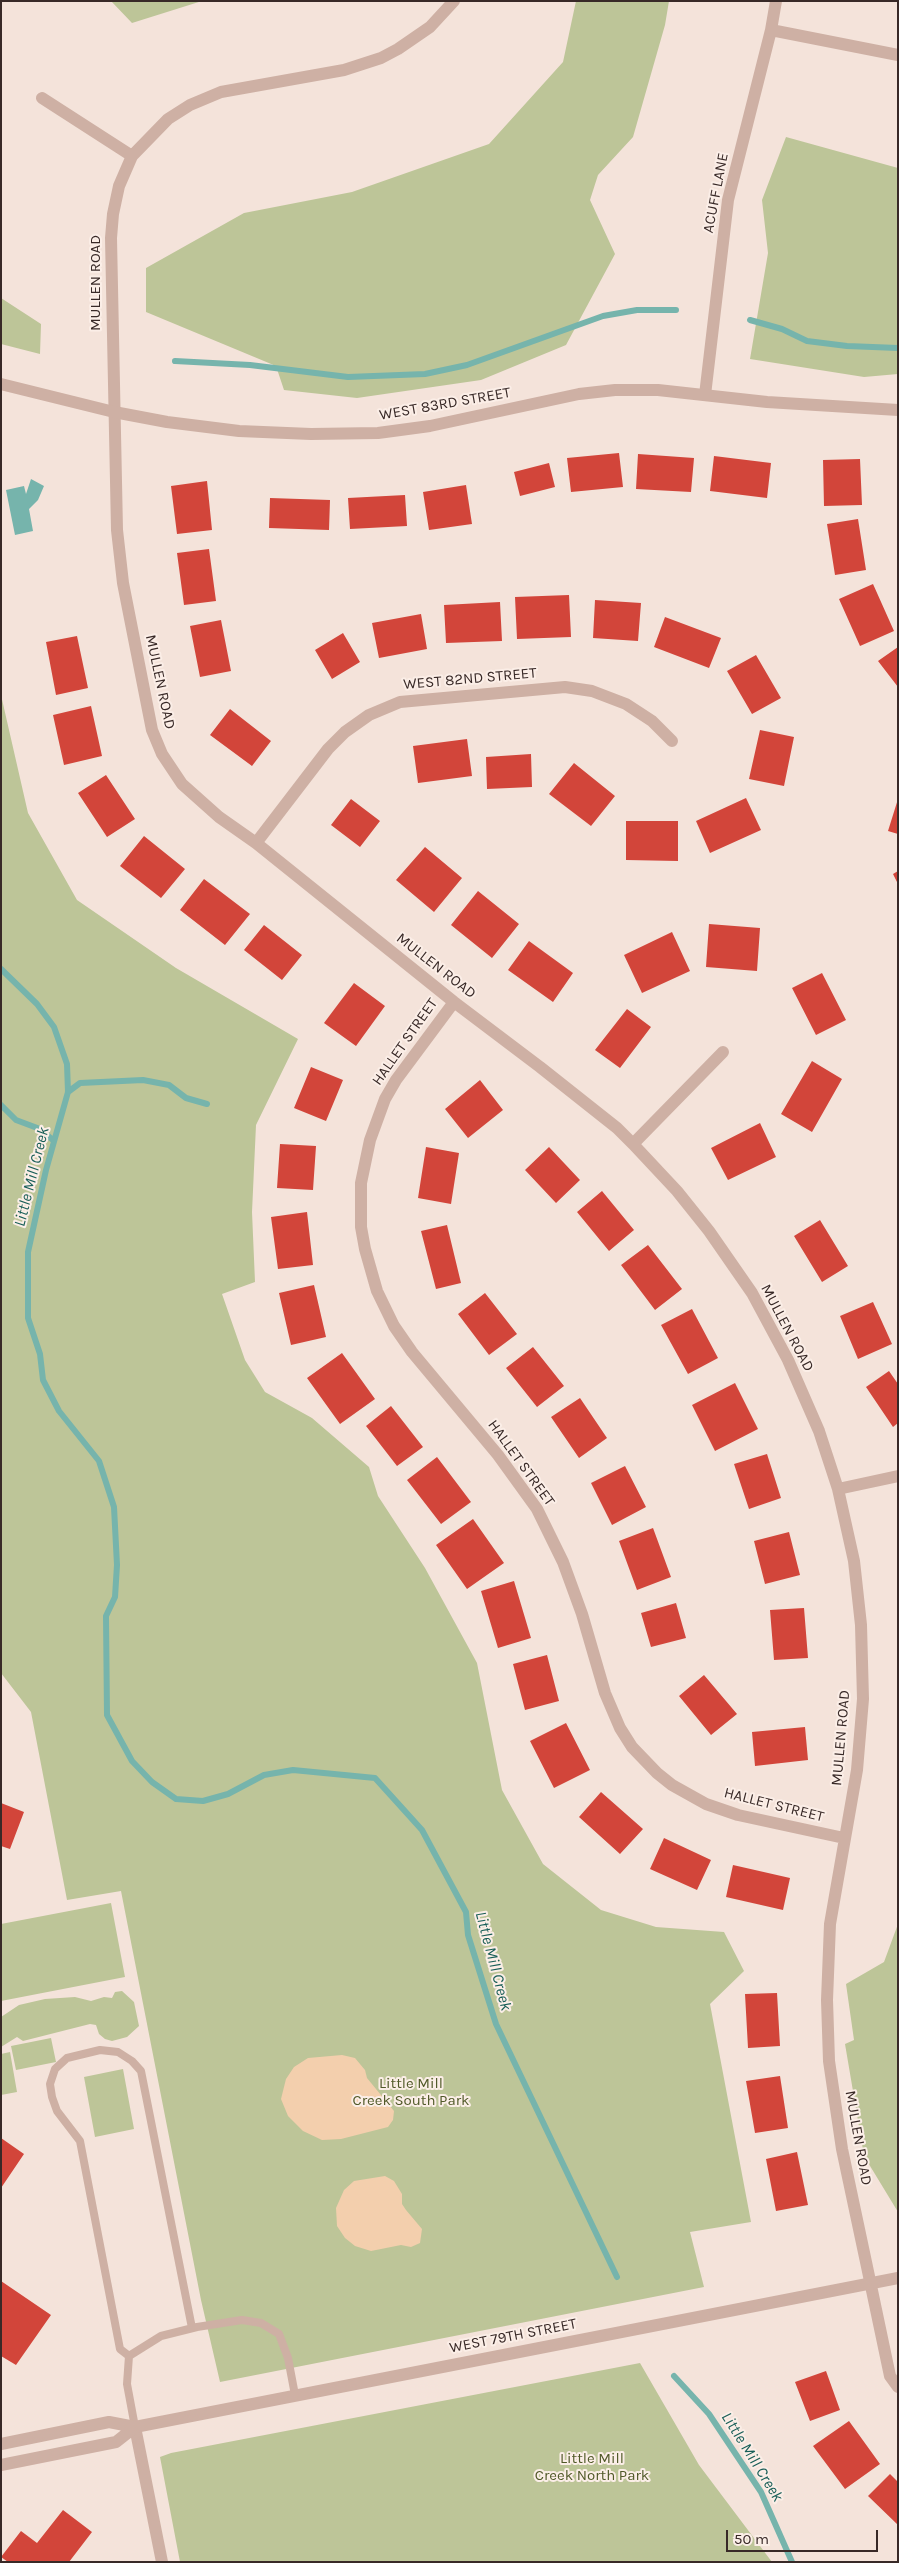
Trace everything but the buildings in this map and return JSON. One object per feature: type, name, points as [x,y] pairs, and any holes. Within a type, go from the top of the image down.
[{"type":"street","name":"MULLEN ROAD","points":[[454,1],[422,33],[381,58],[344,70],[221,92],[190,105],[168,119],[132,156],[119,186],[113,214],[114,412],[117,530],[123,583],[152,730],[162,754],[182,784],[213,812],[256,843],[454,1002],[548,1073],[617,1128],[633,1144],[677,1191],[709,1231],[752,1293],[792,1369],[819,1431],[838,1489],[855,1570],[861,1625],[863,1699],[857,1770],[830,1924],[827,2000],[829,2061],[842,2149],[870,2283],[890,2376],[898,2387]]},
{"type":"street","name":"ACUFF LANE","points":[[705,395],[728,200],[772,30],[776,1]]},
{"type":"street","points":[[772,30],[898,55]]},
{"type":"street","points":[[42,98],[132,156]]},
{"type":"street","name":"WEST 83RD STREET","points":[[1,384],[114,412],[239,431],[311,434],[378,434],[430,426],[579,394],[623,390],[705,395],[865,410],[898,410]]},
{"type":"street","name":"WEST 82ND STREET","points":[[256,843],[328,749],[344,732],[369,715],[400,702],[565,687],[592,691],[626,704],[652,721],[672,741]]},
{"type":"street","name":"HALLET STREET","points":[[454,1002],[396,1080],[385,1099],[370,1140],[362,1176],[360,1205],[365,1249],[377,1291],[394,1326],[412,1352],[498,1455],[536,1509],[563,1562],[582,1614],[604,1693],[620,1728],[632,1747],[657,1773],[680,1790],[706,1804],[738,1815],[844,1838]]},
{"type":"street","points":[[633,1144],[723,1052]]},
{"type":"street","points":[[838,1489],[898,1476]]},
{"type":"street","name":"WEST 79TH STREET","points":[[1,2444],[109,2422],[135,2427],[898,2278]]},
{"type":"street","points":[[135,2427],[162,2562]]},
{"type":"street","name":"WEST 79TH STREET","points":[[1,2465],[116,2442],[135,2427]]},
{"type":"lane","points":[[128,2356],[120,2349],[80,2141],[57,2111],[52,2097],[50,2084],[55,2070],[67,2058],[100,2050],[118,2052],[132,2061],[141,2072],[192,2328]]},
{"type":"lane","points":[[128,2356],[161,2336],[192,2328],[242,2320],[261,2323],[280,2334],[288,2358],[295,2395]]},
{"type":"lane","points":[[128,2356],[127,2384],[135,2427]]},
{"type":"green space","points":[[111,1],[202,1],[132,23]]},
{"type":"green space","points":[[576,1],[669,1],[665,25],[633,137],[598,175],[590,200],[615,254],[566,345],[481,380],[357,398],[284,390],[276,366],[146,312],[146,268],[244,213],[352,192],[489,144],[563,62]]},
{"type":"green space","points":[[786,137],[898,168],[898,374],[864,377],[750,359],[768,253],[762,200]]},
{"type":"green space","points":[[1,298],[41,324],[40,354],[1,344]]},
{"type":"green space","name":"Little Mill Creek South Park","points":[[1,695],[28,813],[77,900],[176,968],[298,1039],[256,1125],[252,1212],[255,1282],[222,1294],[245,1360],[265,1392],[312,1418],[369,1467],[378,1496],[425,1568],[477,1663],[502,1790],[543,1864],[601,1910],[656,1927],[724,1932],[744,1971],[710,2004],[751,2222],[690,2232],[704,2287],[220,2382],[201,2300],[121,1891],[67,1900],[31,1712],[1,1673]]},
{"type":"green space","points":[[111,1903],[125,1977],[1,2001],[1,1924]]},
{"type":"green space","points":[[898,1924],[898,2212],[864,2156],[845,2044],[854,2040],[846,1984],[884,1962]]},
{"type":"green space","points":[[122,1991],[134,2002],[139,2026],[127,2037],[112,2041],[105,2039],[99,2034],[96,2025],[90,2024],[23,2041],[17,2037],[1,2047],[1,2017],[19,2005],[45,1999],[75,1997],[91,2001],[104,1997],[112,1998],[115,1992]]},
{"type":"green space","points":[[51,2038],[56,2062],[16,2070],[11,2046]]},
{"type":"green space","points":[[10,2052],[17,2092],[1,2095],[1,2054]]},
{"type":"green space","points":[[123,2069],[134,2129],[95,2137],[84,2077]]},
{"type":"green space","name":"Little Mill Creek North Park","points":[[640,2363],[699,2465],[772,2562],[180,2562],[160,2457],[171,2453]]},
{"type":"sand","points":[[342,2055],[355,2058],[365,2070],[367,2078],[394,2111],[393,2120],[388,2127],[341,2139],[322,2140],[303,2131],[288,2116],[281,2099],[286,2079],[294,2067],[308,2058]]},
{"type":"sand","points":[[385,2176],[394,2181],[402,2194],[402,2204],[422,2229],[420,2243],[411,2247],[401,2245],[371,2251],[355,2246],[345,2238],[337,2226],[336,2208],[344,2190],[354,2181]]},
{"type":"water","points":[[31,479],[44,486],[38,500],[29,509],[33,531],[15,535],[6,490],[24,486],[26,494]]},
{"type":"waterway","points":[[175,361],[250,365],[348,377],[425,374],[467,365],[603,316],[637,310],[676,310]]},
{"type":"waterway","points":[[750,320],[782,329],[807,341],[847,346],[898,348]]},
{"type":"waterway","name":"Little Mill Creek","points":[[1,969],[37,1004],[54,1027],[67,1064],[68,1092],[46,1170],[28,1252],[28,1318],[40,1354],[43,1380],[59,1411],[99,1461],[114,1507],[117,1565],[115,1597],[106,1616],[107,1715],[132,1761],[152,1782],[176,1799],[203,1801],[228,1794],[264,1775],[293,1770],[375,1778],[422,1830],[466,1912],[468,1935],[496,2024],[617,2277]]},
{"type":"waterway","points":[[68,1092],[80,1083],[143,1080],[169,1085],[186,1098],[207,1104]]},
{"type":"waterway","points":[[1,1105],[16,1120],[40,1129],[54,1141]]},
{"type":"waterway","name":"Little Mill Creek","points":[[674,2376],[709,2414],[761,2492],[792,2562]]}]
